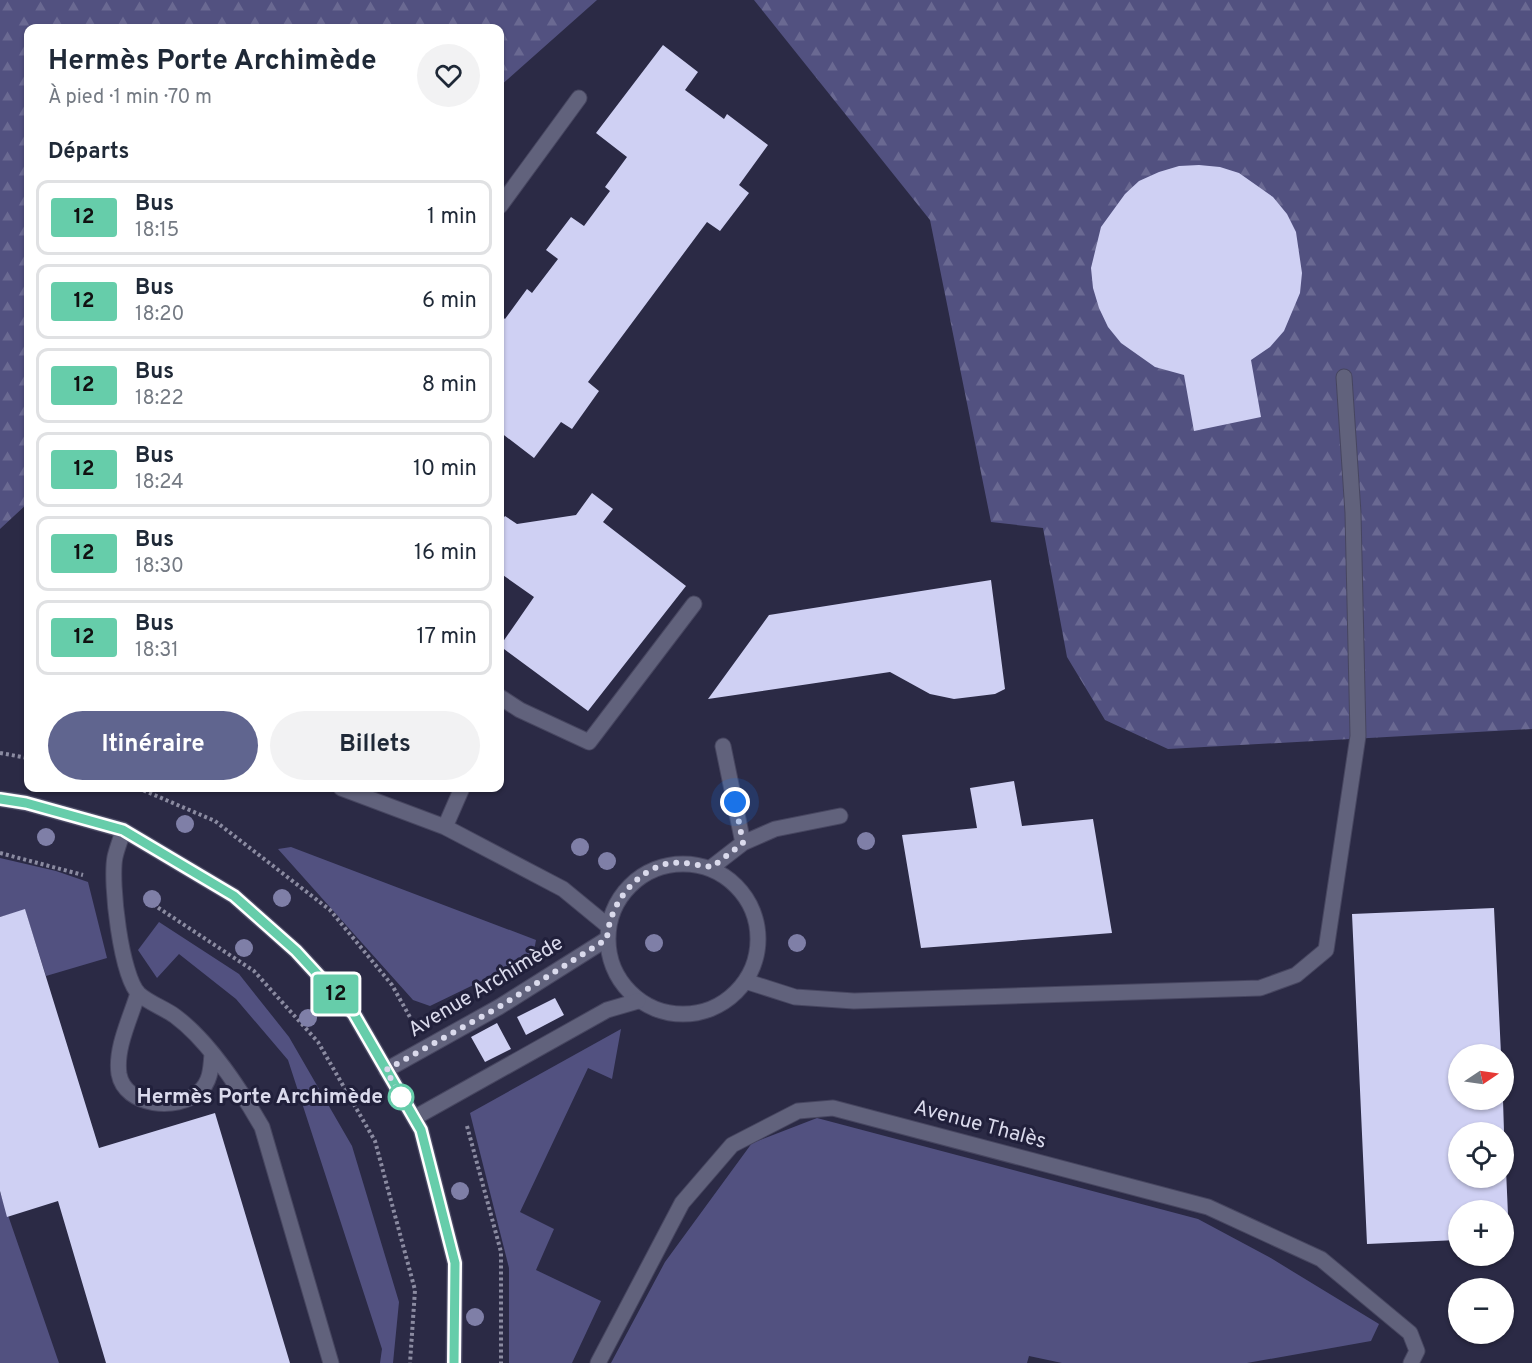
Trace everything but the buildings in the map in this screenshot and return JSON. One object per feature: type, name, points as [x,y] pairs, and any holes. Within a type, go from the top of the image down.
[{"type":"street","points":[[504,201],[579,98]]},
{"type":"street","points":[[748,982],[795,997],[854,1001],[1260,988],[1296,975],[1326,950],[1358,736],[1353,513],[1344,377]]},
{"type":"street","points":[[504,700],[519,710],[589,742],[694,604]]},
{"type":"street","points":[[723,746],[743,843]]},
{"type":"street","points":[[351,792],[445,828],[563,889],[607,933],[615,974],[638,1001],[668,1015],[713,1011],[748,982],[761,939],[748,896],[712,867],[667,863],[628,886],[607,933]]},
{"type":"street","points":[[445,828],[460,792]]},
{"type":"street","points":[[0,799],[26,803],[123,830],[234,896],[296,951],[354,1014],[421,1130],[455,1263],[454,1363]]},
{"type":"street","points":[[712,867],[743,843],[775,829],[840,816]]},
{"type":"street","points":[[123,830],[115,856],[113,883],[123,955],[138,993],[176,1017],[212,1053],[242,1092],[262,1127],[332,1363]]},
{"type":"street","name":"Avenue Archimède","points":[[386,1070],[499,1007],[607,933]]},
{"type":"street","points":[[138,993],[121,1049],[119,1074],[129,1094],[147,1103],[178,1101],[199,1092],[210,1075],[212,1053]]},
{"type":"street","points":[[414,1118],[607,1010],[638,1001]]},
{"type":"street","name":"Avenue Thalès","points":[[598,1363],[682,1203],[732,1145],[798,1111],[832,1108],[1208,1207],[1321,1259],[1410,1333],[1417,1351],[1411,1363]]},
{"type":"path","points":[[0,753],[24,757]]},
{"type":"path","points":[[0,853],[113,883],[153,904],[254,971],[318,1042],[375,1141],[415,1290],[410,1363]]},
{"type":"green space","points":[[0,0],[597,0],[504,82],[504,24],[24,24],[24,507],[0,529]]},
{"type":"green space","points":[[754,0],[1532,0],[1532,729],[1168,749],[1105,720],[1067,657],[1043,528],[991,522],[930,220]]},
{"type":"green space","points":[[291,847],[536,940],[533,956],[430,1006],[413,1000],[278,849]]},
{"type":"green space","points":[[0,858],[56,871],[88,882],[107,958],[46,976],[25,910],[0,917]]},
{"type":"green space","points":[[159,922],[239,974],[289,1037],[352,1146],[399,1302],[393,1363],[380,1363],[382,1349],[288,1060],[236,999],[179,954],[157,978],[138,950]]},
{"type":"green space","points":[[621,1029],[612,1079],[588,1068],[520,1212],[554,1229],[536,1270],[601,1301],[572,1363],[509,1363],[509,1268],[470,1113]]},
{"type":"green space","points":[[817,1118],[1198,1219],[1269,1257],[1379,1324],[1371,1341],[1247,1363],[1062,1363],[1029,1356],[1027,1363],[611,1363],[665,1262],[752,1143]]},
{"type":"green space","points":[[0,1192],[59,1363],[0,1363]]},
{"type":"bus line","name":"12","points":[[0,799],[26,803],[123,830],[234,896],[296,951],[354,1014],[421,1130],[455,1263],[454,1363]]},
{"type":"place","name":"Hermès Porte Archimède","points":[[401,1097]]},
{"type":"route","points":[[401,1097],[386,1070],[499,1007],[607,939],[608,926],[628,886],[667,863],[712,867],[743,843],[735,802]]}]
